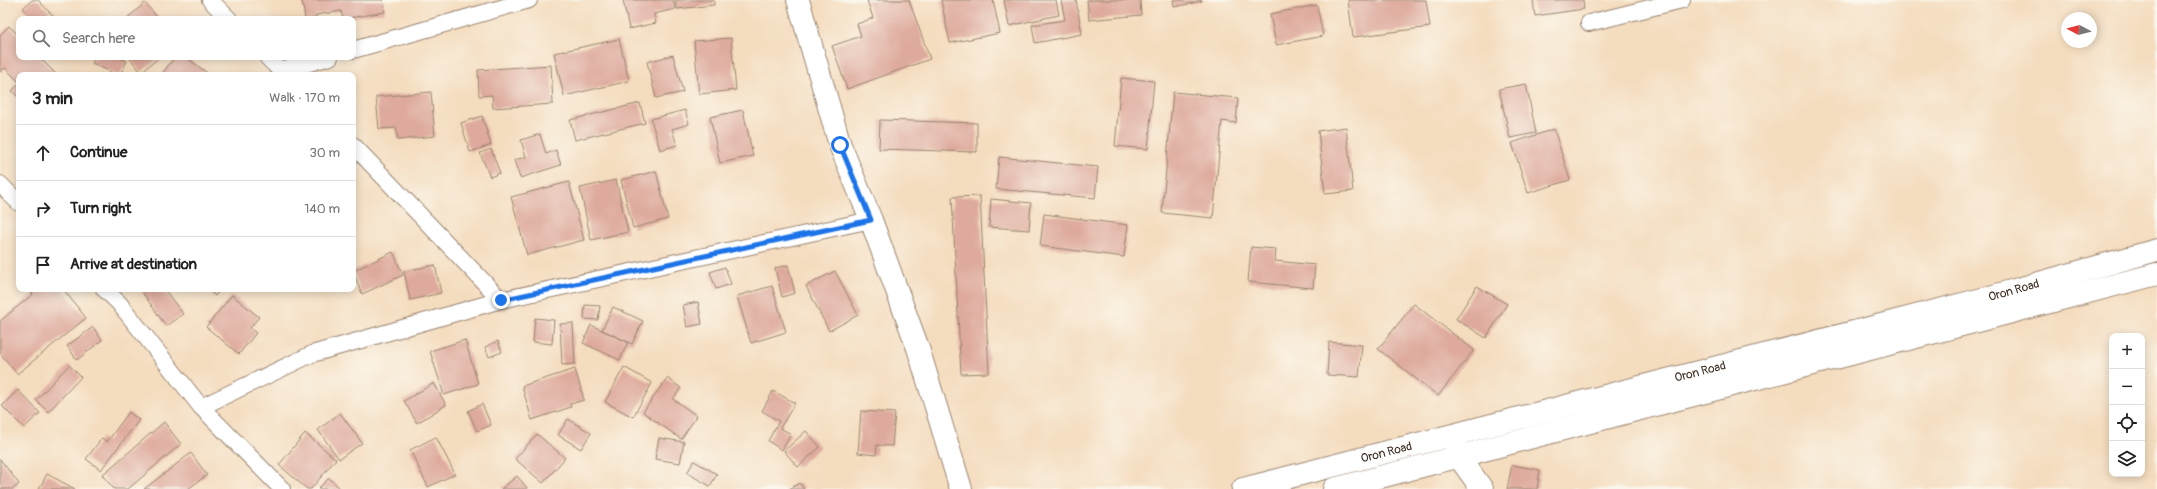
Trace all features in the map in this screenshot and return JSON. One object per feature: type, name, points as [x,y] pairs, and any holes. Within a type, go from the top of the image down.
[{"type":"main road","points":[[798,0],[840,145],[871,220],[918,348],[961,489]]},
{"type":"main road","name":"Oron Road","points":[[1243,489],[1986,298],[2157,250]]},
{"type":"main road","name":"Oron Road","points":[[1334,489],[2157,274]]},
{"type":"main road","points":[[1453,435],[1459,457],[1482,489]]},
{"type":"street","points":[[210,0],[226,16]]},
{"type":"street","points":[[356,49],[529,0]]},
{"type":"street","points":[[1589,23],[1682,0]]},
{"type":"street","points":[[270,60],[282,72]]},
{"type":"street","points":[[286,72],[321,60]]},
{"type":"street","points":[[356,148],[501,300]]},
{"type":"street","points":[[0,184],[16,200]]},
{"type":"street","points":[[201,407],[312,354],[501,300],[871,220]]},
{"type":"street","points":[[107,292],[119,303],[201,407],[239,448],[282,489]]},
{"type":"building","points":[[32,0],[38,0],[53,16],[30,16],[23,8]]},
{"type":"building","points":[[302,0],[383,0],[385,12],[356,17],[342,16],[341,11],[316,16],[305,16]]},
{"type":"building","points":[[623,0],[673,0],[675,9],[654,14],[656,23],[629,29]]},
{"type":"building","points":[[675,0],[714,0],[714,5],[677,9]]},
{"type":"building","points":[[867,0],[909,0],[930,59],[847,89],[832,46],[861,36],[857,24],[873,18]]},
{"type":"building","points":[[941,0],[993,0],[1000,33],[950,43]]},
{"type":"building","points":[[1004,0],[1056,0],[1059,15],[1009,26]]},
{"type":"building","points":[[1061,0],[1076,0],[1082,34],[1035,43],[1032,25],[1065,20]]},
{"type":"building","points":[[1087,0],[1140,0],[1141,15],[1089,20]]},
{"type":"building","points":[[1173,0],[1202,0],[1202,1],[1174,7]]},
{"type":"building","points":[[1348,0],[1426,0],[1430,27],[1353,37]]},
{"type":"building","points":[[1533,0],[1583,0],[1584,9],[1535,16]]},
{"type":"building","points":[[145,3],[156,16],[130,16]]},
{"type":"building","points":[[1317,5],[1323,36],[1276,45],[1270,14]]},
{"type":"building","points":[[9,26],[16,33],[16,60],[42,60],[54,72],[16,72],[16,79],[5,68],[0,72],[0,35]]},
{"type":"building","points":[[731,38],[736,90],[699,94],[694,41]]},
{"type":"building","points":[[619,39],[629,81],[564,96],[554,53]]},
{"type":"building","points":[[673,55],[683,92],[656,98],[647,62]]},
{"type":"building","points":[[94,60],[127,61],[122,72],[111,72],[92,63]]},
{"type":"building","points":[[131,60],[156,60],[141,72]]},
{"type":"building","points":[[173,60],[190,60],[206,72],[163,72]]},
{"type":"building","points":[[551,65],[553,104],[493,108],[492,95],[479,96],[478,70]]},
{"type":"building","points":[[1121,78],[1154,81],[1148,149],[1115,146]]},
{"type":"building","points":[[1526,84],[1536,133],[1510,138],[1499,89]]},
{"type":"building","points":[[16,86],[16,95],[12,91]]},
{"type":"building","points":[[431,92],[435,136],[398,140],[396,128],[379,129],[376,97]]},
{"type":"building","points":[[1173,92],[1238,98],[1236,123],[1222,121],[1213,218],[1162,213]]},
{"type":"building","points":[[640,103],[645,123],[575,140],[570,120]]},
{"type":"building","points":[[685,110],[689,124],[672,129],[677,145],[660,150],[651,119]]},
{"type":"building","points":[[743,110],[753,156],[720,163],[710,117]]},
{"type":"building","points":[[482,116],[491,145],[470,152],[461,123]]},
{"type":"building","points":[[880,120],[977,123],[977,152],[879,149]]},
{"type":"building","points":[[1346,127],[1353,191],[1325,194],[1318,131]]},
{"type":"building","points":[[1554,129],[1570,180],[1528,193],[1512,143]]},
{"type":"building","points":[[540,134],[546,154],[556,150],[561,165],[520,178],[514,160],[526,157],[521,140]]},
{"type":"building","points":[[491,149],[500,173],[490,177],[480,153]]},
{"type":"building","points":[[999,157],[1098,167],[1095,198],[996,189]]},
{"type":"building","points":[[656,171],[668,219],[633,228],[621,180]]},
{"type":"building","points":[[616,180],[628,232],[591,240],[580,188]]},
{"type":"building","points":[[569,182],[584,240],[527,255],[511,197]]},
{"type":"building","points":[[980,196],[989,373],[961,374],[952,197]]},
{"type":"building","points":[[991,199],[1031,203],[1029,230],[989,227]]},
{"type":"building","points":[[1044,214],[1128,225],[1124,257],[1040,246]]},
{"type":"building","points":[[1251,247],[1276,249],[1275,261],[1315,265],[1313,288],[1248,282]]},
{"type":"building","points":[[393,252],[403,275],[362,294],[356,279],[356,270]]},
{"type":"building","points":[[435,265],[441,293],[410,300],[404,271]]},
{"type":"building","points":[[788,265],[795,293],[782,297],[775,268]]},
{"type":"building","points":[[725,267],[731,284],[716,289],[710,272]]},
{"type":"building","points":[[835,271],[858,315],[829,331],[806,286]]},
{"type":"building","points":[[772,286],[786,332],[751,343],[737,296]]},
{"type":"building","points":[[1477,286],[1507,304],[1486,338],[1456,319]]},
{"type":"building","points":[[31,292],[65,292],[86,318],[17,374],[0,353],[0,321],[33,294]]},
{"type":"building","points":[[142,292],[166,292],[183,314],[166,326]]},
{"type":"building","points":[[210,292],[218,292],[215,296]]},
{"type":"building","points":[[232,295],[259,317],[250,328],[256,333],[239,354],[206,327]]},
{"type":"building","points":[[698,302],[702,324],[687,327],[683,305]]},
{"type":"building","points":[[1414,304],[1474,350],[1438,396],[1378,349]]},
{"type":"building","points":[[585,305],[600,306],[598,320],[584,319]]},
{"type":"building","points":[[613,307],[643,321],[632,344],[602,330]]},
{"type":"building","points":[[535,318],[554,320],[552,344],[533,342]]},
{"type":"building","points":[[573,323],[575,364],[562,365],[560,324]]},
{"type":"building","points":[[591,325],[628,342],[620,360],[583,343]]},
{"type":"building","points":[[93,327],[102,340],[77,360],[67,346]]},
{"type":"building","points":[[465,340],[478,384],[444,395],[430,351]]},
{"type":"building","points":[[498,341],[502,352],[489,357],[485,347]]},
{"type":"building","points":[[1329,342],[1362,345],[1359,377],[1327,375]]},
{"type":"building","points":[[69,365],[81,377],[48,412],[36,400]]},
{"type":"building","points":[[624,367],[652,383],[633,417],[605,402]]},
{"type":"building","points":[[575,369],[584,400],[570,404],[571,407],[532,420],[522,386]]},
{"type":"building","points":[[667,378],[681,388],[673,399],[697,416],[681,439],[643,412]]},
{"type":"building","points":[[434,383],[446,405],[417,423],[404,401]]},
{"type":"building","points":[[18,390],[40,413],[24,428],[2,406]]},
{"type":"building","points":[[773,391],[795,403],[780,428],[791,434],[782,450],[768,441],[779,421],[762,411]]},
{"type":"building","points":[[482,404],[491,425],[477,431],[468,411]]},
{"type":"building","points":[[861,411],[895,413],[892,446],[877,445],[876,455],[858,453]]},
{"type":"building","points":[[129,412],[139,420],[101,470],[86,459],[102,438],[107,442]]},
{"type":"building","points":[[340,413],[362,443],[339,459],[318,430]]},
{"type":"building","points":[[568,419],[591,433],[581,449],[558,435]]},
{"type":"building","points":[[164,422],[181,444],[128,489],[114,489],[102,475]]},
{"type":"building","points":[[806,431],[820,447],[798,467],[784,451]]},
{"type":"building","points":[[305,433],[336,459],[311,489],[307,489],[279,465]]},
{"type":"building","points":[[537,434],[565,458],[543,483],[515,459]]},
{"type":"building","points":[[436,437],[455,474],[428,487],[410,450]]},
{"type":"building","points":[[659,438],[684,442],[680,463],[655,459]]},
{"type":"building","points":[[191,453],[207,475],[188,489],[144,489]]},
{"type":"building","points":[[0,459],[19,484],[13,489],[0,489]]},
{"type":"building","points":[[694,461],[717,474],[710,486],[687,473]]},
{"type":"building","points":[[1512,465],[1540,470],[1537,489],[1507,489]]},
{"type":"building","points":[[47,474],[75,489],[39,489]]},
{"type":"building","points":[[517,476],[528,489],[501,489]]},
{"type":"building","points":[[329,478],[341,489],[318,489]]},
{"type":"building","points":[[800,483],[804,489],[789,489]]},
{"type":"route","points":[[501,300],[871,220],[840,145]]}]
